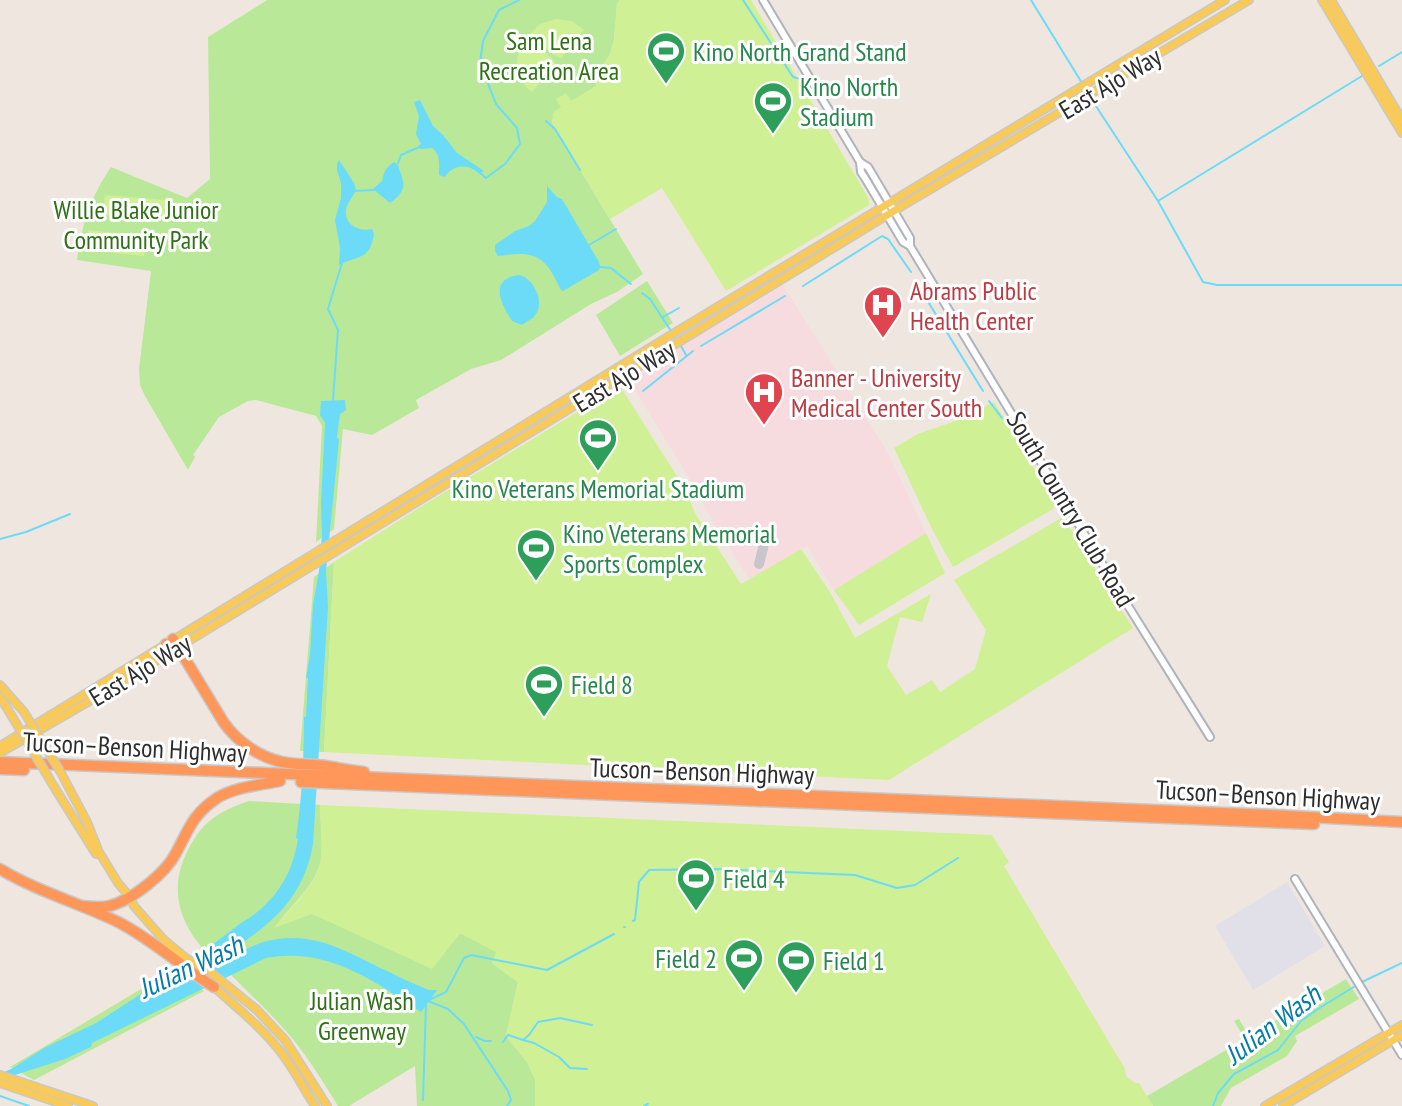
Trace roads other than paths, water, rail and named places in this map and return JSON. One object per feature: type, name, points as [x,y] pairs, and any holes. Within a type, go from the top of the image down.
[{"type":"highway","points":[[172,645],[224,723],[243,743],[261,755],[296,764],[322,775]]},
{"type":"highway","name":"Tucson–Benson Highway","points":[[1,761],[299,778]]},
{"type":"highway","name":"Tucson–Benson Highway","points":[[1,761],[280,781],[322,775],[1244,819]]},
{"type":"highway","name":"Tucson–Benson Highway","points":[[322,775],[1244,819],[1402,822]]},
{"type":"highway","points":[[82,906],[107,906],[127,898],[151,883],[176,854],[195,818],[219,796],[280,781]]},
{"type":"highway","name":"Tucson–Benson Highway","points":[[1275,819],[1402,828]]},
{"type":"highway","points":[[0,869],[135,931],[219,985]]},
{"type":"main road","name":"East Ajo Way","points":[[1,761],[268,581],[1225,0]]},
{"type":"main road","name":"East Ajo Way","points":[[0,746],[172,645],[273,590],[891,213],[1249,0]]},
{"type":"main road","points":[[1322,0],[1402,133]]},
{"type":"main road","points":[[1331,0],[1402,120]]},
{"type":"main road","points":[[978,149],[983,158]]},
{"type":"main road","points":[[417,490],[422,499]]},
{"type":"main road","points":[[268,581],[273,590]]},
{"type":"main road","points":[[0,685],[24,712],[72,792],[88,822],[99,852],[127,898]]},
{"type":"main road","points":[[0,697],[127,898],[184,961]]},
{"type":"main road","points":[[219,985],[257,1010],[285,1040],[326,1103]]},
{"type":"main road","points":[[219,985],[284,1056],[315,1106]]},
{"type":"main road","points":[[1283,1106],[1391,1036],[1402,1025]]},
{"type":"main road","points":[[1265,1106],[1391,1036],[1402,1035]]},
{"type":"main road","points":[[0,1075],[93,1106]]},
{"type":"main road","points":[[0,1083],[68,1106]]},
{"type":"street","name":"South Country Club Road","points":[[763,0],[860,162],[868,167],[886,205],[910,238],[911,246],[1210,737]]},
{"type":"street","points":[[1295,878],[1402,1055]]},
{"type":"water","points":[[420,100],[433,126],[457,153],[484,171],[479,174],[471,168],[461,166],[445,177],[439,175],[439,160],[435,151],[432,148],[417,147],[421,144],[416,134],[419,116],[414,102]]},
{"type":"water","points":[[339,160],[356,190],[347,206],[346,217],[356,228],[372,229],[374,234],[366,253],[339,265],[340,248],[335,220],[341,198],[341,183],[337,170]]},
{"type":"water","points":[[394,162],[398,165],[403,186],[400,194],[390,203],[373,189],[382,181],[385,170]]},
{"type":"water","points":[[547,186],[562,199],[600,267],[563,291],[550,270],[538,258],[522,254],[498,256],[495,251],[495,245],[535,221],[547,202]]},
{"type":"water","points":[[519,275],[533,285],[539,302],[535,316],[522,325],[512,321],[500,293],[503,281]]},
{"type":"water","points":[[345,400],[346,410],[340,414],[337,437],[339,440],[326,571],[328,607],[313,844],[299,886],[288,903],[260,930],[208,967],[267,941],[299,938],[328,944],[423,988],[437,990],[421,1012],[367,978],[329,962],[309,957],[266,958],[92,1043],[91,1047],[0,1082],[0,1074],[44,1048],[96,1023],[183,967],[263,907],[286,877],[298,839],[306,678],[322,535],[325,423],[320,415],[321,401]]},
{"type":"waterway","points":[[479,172],[486,178],[505,164],[520,144],[517,128],[496,104],[480,63],[483,41],[499,10],[519,0]]},
{"type":"waterway","points":[[743,0],[793,77],[801,79]]},
{"type":"waterway","points":[[1031,0],[1082,83]]},
{"type":"waterway","points":[[1379,66],[1402,52]]},
{"type":"waterway","points":[[1090,97],[1158,201],[1362,76]]},
{"type":"waterway","points":[[546,121],[555,129],[580,170]]},
{"type":"waterway","points":[[398,163],[401,155],[417,148]]},
{"type":"waterway","points":[[353,191],[375,190]]},
{"type":"waterway","points":[[1158,201],[1203,282],[1217,285],[1402,285]]},
{"type":"waterway","points":[[589,245],[616,229]]},
{"type":"waterway","points":[[803,286],[882,236],[888,239],[911,272]]},
{"type":"waterway","points":[[333,400],[338,330],[328,309],[342,263]]},
{"type":"waterway","points":[[600,267],[611,268],[631,284]]},
{"type":"waterway","points":[[919,287],[983,391]]},
{"type":"waterway","points":[[642,293],[650,299],[671,331]]},
{"type":"waterway","points":[[701,346],[785,296]]},
{"type":"waterway","points":[[663,317],[679,308]]},
{"type":"waterway","points":[[680,344],[686,355]]},
{"type":"waterway","points":[[643,391],[693,351]]},
{"type":"waterway","points":[[989,401],[1002,418]]},
{"type":"waterway","points":[[0,539],[26,532],[70,514]]},
{"type":"waterway","points":[[633,921],[639,882],[649,870],[717,869],[855,875],[897,888],[915,885],[958,858]]},
{"type":"waterway","points":[[429,1000],[446,992],[464,958],[471,955],[547,970],[614,934]]},
{"type":"waterway","name":"Julian Wash","points":[[1362,982],[1402,963]]},
{"type":"waterway","name":"Julian Wash","points":[[1213,1106],[1218,1093],[1234,1074],[1278,1050],[1301,1021],[1357,985]]},
{"type":"waterway","name":"Julian Wash","points":[[428,1001],[448,1009],[464,1024],[508,1091],[511,1100],[507,1106]]},
{"type":"waterway","points":[[423,1100],[426,1004]]},
{"type":"waterway","points":[[503,1042],[508,1035],[523,1040],[538,1022],[560,1018],[592,1025]]},
{"type":"waterway","points":[[476,1037],[491,1041]]},
{"type":"waterway","points":[[523,1040],[559,1057],[570,1068],[587,1069]]},
{"type":"waterway","points":[[0,1096],[29,1106]]},
{"type":"waterway","points":[[644,1106],[648,1104]]},
{"type":"place","name":"Kino North Grand Stand","points":[[666,85]]},
{"type":"place","name":"Kino North Stadium","points":[[773,135]]},
{"type":"place","name":"Abrams Public Health Center","points":[[883,339]]},
{"type":"place","name":"Banner - University Medical Center South","points":[[764,426]]},
{"type":"place","name":"Kino Veterans Memorial Stadium","points":[[598,472]]},
{"type":"place","name":"Kino Veterans Memorial Sports Complex","points":[[536,582]]},
{"type":"place","name":"Field 8","points":[[544,718]]},
{"type":"place","name":"Field 4","points":[[696,912]]},
{"type":"place","name":"Field 2","points":[[744,992]]},
{"type":"place","name":"Field 1","points":[[796,994]]},
{"type":"park label","name":"Sam Lena Recreation Area","points":[[549,55]]},
{"type":"park label","name":"Willie Blake Junior Community Park","points":[[136,224]]},
{"type":"park label","name":"Julian Wash Greenway","points":[[362,1015]]}]
